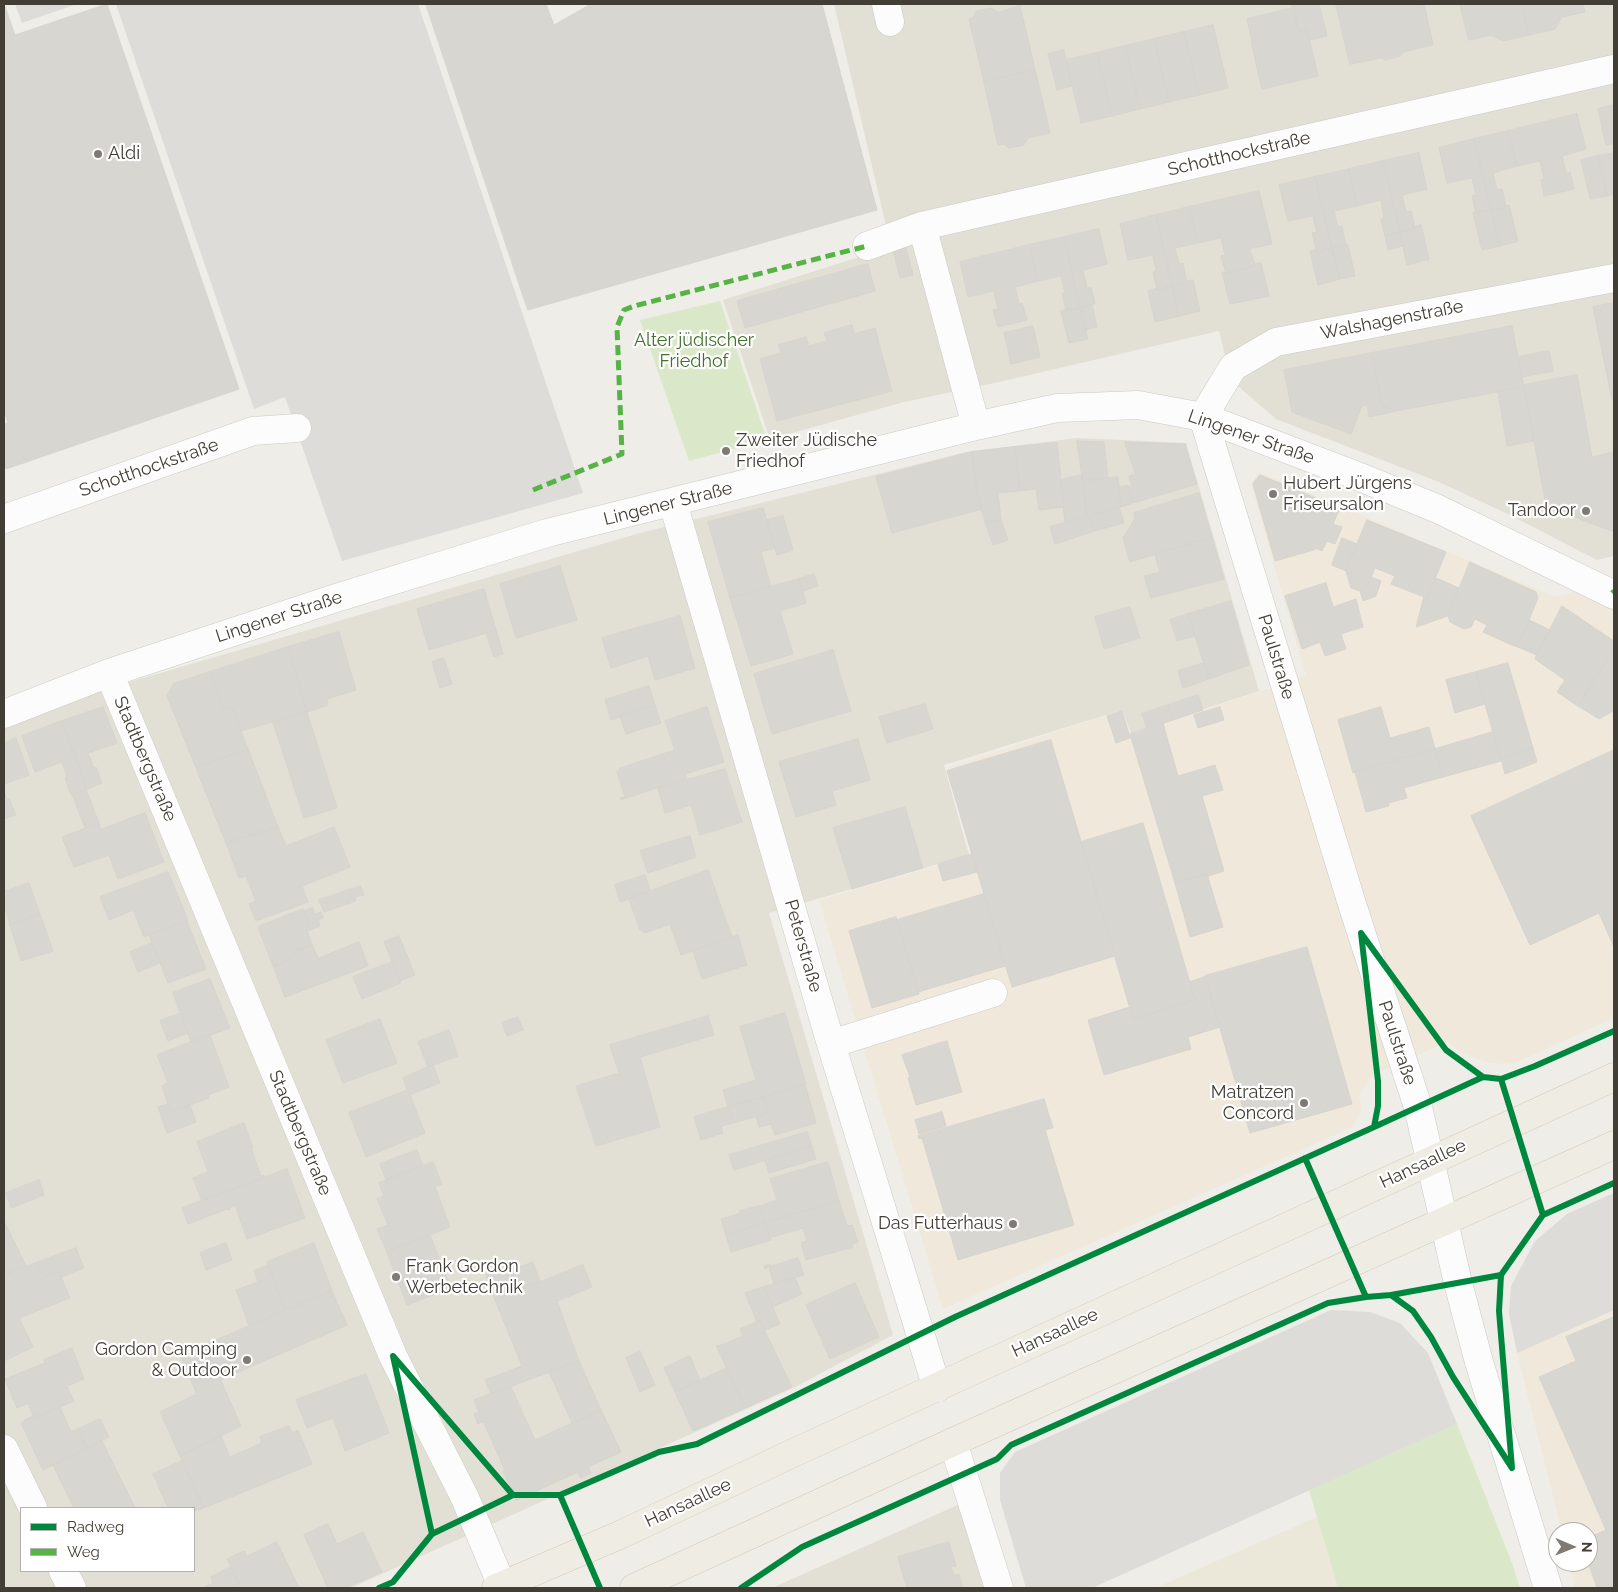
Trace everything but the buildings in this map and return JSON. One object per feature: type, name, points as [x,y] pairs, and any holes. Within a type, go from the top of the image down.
[{"type":"main road","name":"Hansaallee","points":[[501,1587],[622,1534],[1614,1077]]},
{"type":"main road","points":[[634,1588],[953,1442],[1614,1145]]},
{"type":"street","name":"Schotthockstraße","points":[[867,246],[922,226],[1614,69]]},
{"type":"street","points":[[922,226],[976,426]]},
{"type":"street","name":"Walshagenstraße","points":[[1203,417],[1233,367],[1276,342],[1614,278]]},
{"type":"street","name":"Lingener Straße","points":[[4,714],[109,673],[336,598],[538,536],[976,426],[1057,408],[1138,405],[1203,417],[1438,509],[1613,593]]},
{"type":"street","name":"Paulstraße","points":[[1203,417],[1352,904],[1418,1107],[1479,1362],[1548,1588]]},
{"type":"street","name":"Schotthockstraße","points":[[4,519],[253,431],[297,428]]},
{"type":"street","name":"Peterstraße","points":[[673,503],[832,1044],[937,1388]]},
{"type":"street","name":"Stadtbergstraße","points":[[109,673],[393,1356],[465,1498],[501,1587]]},
{"type":"street","points":[[832,1044],[992,992]]},
{"type":"street","points":[[953,1442],[999,1588]]},
{"type":"street","points":[[4,1449],[33,1507]]},
{"type":"street","points":[[64,1572],[72,1588]]},
{"type":"shaded area","points":[[15,4],[77,4],[22,23]]},
{"type":"shaded area","points":[[116,4],[418,4],[583,493],[342,561],[285,397],[254,409]]},
{"type":"shaded area","points":[[834,4],[1614,4],[1614,556],[1597,560],[1510,515],[1439,482],[1276,419],[1231,380],[1219,331],[904,402],[770,439],[723,300],[891,247]]},
{"type":"shaded area","points":[[1077,438],[1186,443],[1259,691],[1131,733],[1122,710],[944,765],[969,855],[769,913],[893,1335],[795,1387],[351,1588],[4,1588],[4,727],[109,688],[640,533],[966,452]]},
{"type":"shaded area","points":[[1259,472],[1555,597],[1614,582],[1614,1018],[1517,1062],[1505,1064],[1477,1059],[1460,1051],[1448,1042],[1372,1075],[1359,1095],[1362,1109],[1353,1127],[943,1309],[819,900],[971,856],[947,768],[1122,710],[1131,734],[1306,676],[1251,484]]},
{"type":"shaded area","points":[[1614,1193],[1614,1588],[1575,1588],[1571,1572],[1598,1572],[1598,1522],[1559,1522],[1509,1314],[1511,1286],[1535,1241],[1567,1214]]},
{"type":"shaded area","points":[[1614,1193],[1614,1310],[1517,1353],[1509,1314],[1511,1286],[1535,1241],[1567,1214]]},
{"type":"shaded area","points":[[1331,1310],[1370,1312],[1400,1323],[1428,1353],[1457,1424],[1092,1588],[1026,1588],[1000,1500],[1000,1473],[1015,1452]]},
{"type":"shaded area","points":[[960,1504],[984,1588],[772,1588]]},
{"type":"shaded area","points":[[1317,1517],[1338,1588],[1155,1588]]},
{"type":"green space","name":"Alter jüdischer Friedhof","points":[[720,301],[767,440],[689,461],[640,320]]},
{"type":"green space","points":[[1457,1424],[1520,1588],[1338,1588],[1309,1490]]},
{"type":"marked path","points":[[533,490],[622,454],[617,327],[624,310],[867,246]]},
{"type":"cycle path","points":[[379,1588],[393,1582],[432,1534],[393,1356],[513,1495],[560,1495],[659,1452],[697,1444],[955,1317],[1374,1127],[1378,1106],[1378,1081],[1361,933],[1446,1050],[1483,1077],[1501,1079],[1614,1031]]},
{"type":"cycle path","points":[[1374,1127],[1483,1077]]},
{"type":"cycle path","points":[[1501,1079],[1543,1215]]},
{"type":"cycle path","points":[[1305,1158],[1366,1297]]},
{"type":"cycle path","points":[[741,1588],[802,1547],[997,1459],[1011,1445],[1328,1303],[1366,1297],[1391,1295],[1413,1311],[1512,1468],[1499,1311],[1501,1275],[1543,1215],[1614,1183]]},
{"type":"cycle path","points":[[1391,1295],[1501,1275]]},
{"type":"cycle path","points":[[432,1534],[513,1495]]},
{"type":"cycle path","points":[[560,1495],[600,1588]]},
{"type":"place","name":"Aldi","points":[[98,154]]},
{"type":"place","name":"Zweiter Jüdische Friedhof","points":[[726,451]]},
{"type":"place","name":"Hubert Jürgens Friseursalon","points":[[1273,494]]},
{"type":"place","name":"Tandoor","points":[[1586,511]]},
{"type":"place","name":"Matratzen Concord","points":[[1304,1103]]},
{"type":"place","name":"Das Futterhaus","points":[[1013,1224]]},
{"type":"place","name":"Frank Gordon Werbetechnik","points":[[396,1277]]},
{"type":"place","name":"Gordon Camping & Outdoor","points":[[247,1360]]}]
